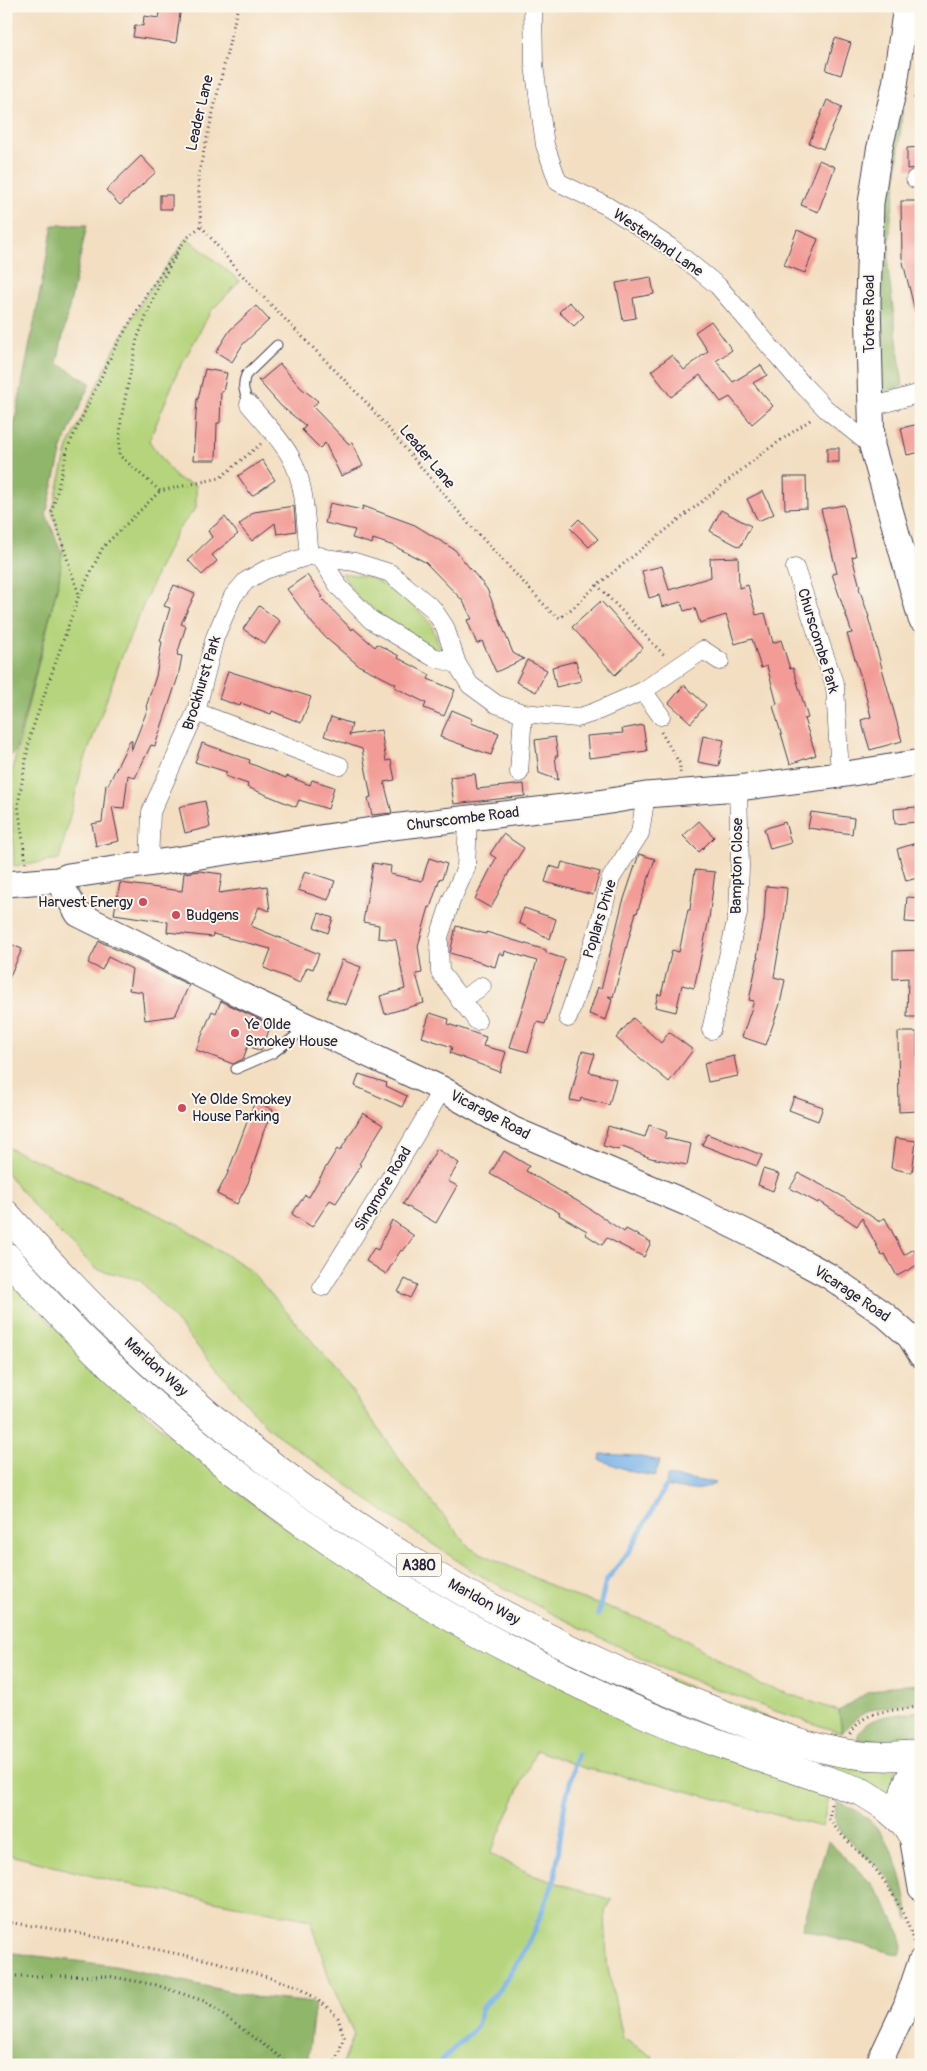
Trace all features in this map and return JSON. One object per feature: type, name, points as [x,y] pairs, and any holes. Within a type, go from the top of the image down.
[{"type":"highway","name":"Marldon Way","points":[[6,1214],[44,1257],[122,1336],[160,1372],[229,1431],[324,1503],[440,1578],[514,1620],[601,1664],[674,1696],[748,1724],[805,1744],[842,1754],[875,1758],[921,1754]]},
{"type":"highway","name":"Marldon Way","points":[[6,1256],[98,1352],[151,1402],[285,1510],[334,1544],[490,1640],[609,1699],[712,1741],[862,1792],[883,1805],[913,1835]]},
{"type":"highway","points":[[913,1835],[902,1811],[903,1796],[910,1779],[921,1764]]},
{"type":"street","name":"Westerland Lane","points":[[533,6],[534,65],[545,145],[558,182],[607,206],[670,247],[718,286],[802,384],[826,409],[872,446]]},
{"type":"street","name":"Totnes Road","points":[[907,11],[895,85],[879,151],[871,203],[868,302],[872,446],[921,619]]},
{"type":"street","points":[[871,406],[921,393]]},
{"type":"street","points":[[249,404],[290,455],[301,482],[314,556],[339,587],[371,620],[432,657],[457,664]]},
{"type":"street","name":"Brockhurst Park","points":[[149,864],[151,812],[196,712],[215,637],[233,596],[246,581],[265,570],[314,556],[355,562],[390,574],[433,609],[444,627],[457,664],[470,685],[496,704],[522,713],[577,718],[643,691],[703,650],[720,661]]},
{"type":"street","name":"Churscombe Park","points":[[795,568],[834,686],[840,775]]},
{"type":"street","points":[[643,691],[660,716]]},
{"type":"street","points":[[196,712],[340,766]]},
{"type":"street","points":[[519,773],[522,713]]},
{"type":"street","name":"Churscombe Road","points":[[15,883],[58,880],[68,876],[392,827],[598,803],[681,791],[738,788],[921,762]]},
{"type":"street","name":"Bampton Close","points":[[711,1030],[738,913],[740,867],[738,788]]},
{"type":"street","name":"Poplars Drive","points":[[568,1018],[599,925],[611,878],[640,833],[646,795]]},
{"type":"street","points":[[468,818],[466,868],[451,901],[439,937],[440,972],[460,1001],[477,1021]]},
{"type":"street","name":"Vicarage Road","points":[[58,880],[78,914],[204,983],[308,1026],[442,1090],[514,1130],[690,1204],[829,1276],[884,1314],[910,1337],[921,1355]]},
{"type":"street","points":[[460,1001],[482,986]]},
{"type":"street","name":"Singmore Road","points":[[322,1287],[389,1180],[442,1090]]},
{"type":"street","points":[[913,1835],[921,1888]]},
{"type":"street","points":[[878,2065],[906,2006],[920,1964]]},
{"type":"lane","points":[[249,404],[243,391],[243,382],[246,375],[277,345]]},
{"type":"lane","points":[[236,1070],[273,1053],[308,1026]]},
{"type":"path","name":"Leader Lane","points":[[238,6],[198,176],[201,226],[238,271],[365,401],[469,524],[551,612],[560,618],[597,585],[764,452],[826,409]]},
{"type":"path","points":[[79,595],[52,512],[68,446],[114,350],[147,293],[187,238],[201,226]]},
{"type":"path","points":[[160,491],[119,455],[120,419],[137,339],[159,285],[187,238]]},
{"type":"path","points":[[15,883],[27,864],[18,805],[30,736],[79,595],[103,547],[160,491],[220,478],[273,433]]},
{"type":"path","points":[[597,585],[677,668]]},
{"type":"path","points":[[660,716],[656,722],[680,764],[681,791]]},
{"type":"path","points":[[850,1734],[853,1728],[868,1715],[921,1706]]},
{"type":"path","points":[[832,1799],[829,1819],[839,1834],[870,1863],[884,1883],[911,1931],[920,1964]]},
{"type":"path","points":[[6,1922],[67,1931],[208,1960],[300,1987],[331,2010],[338,2018],[344,2037],[334,2065]]},
{"type":"path","points":[[6,1976],[108,1976],[156,1985],[204,2001],[291,2065]]},
{"type":"path","points":[[85,2065],[143,2063],[195,2065]]},
{"type":"green space","points":[[903,101],[896,185],[891,217],[888,269],[903,386],[878,394],[876,227],[887,150]]},
{"type":"green space","points":[[53,225],[87,225],[57,363],[90,383],[63,445],[46,514],[62,553],[59,580],[15,752],[6,760],[6,467]]},
{"type":"green space","points":[[187,238],[240,281],[211,311],[178,371],[149,441],[177,479],[196,485],[196,508],[177,531],[158,570],[121,658],[81,771],[59,860],[14,866],[11,775],[59,580],[63,546],[52,512],[68,447],[114,350],[147,293]]},
{"type":"green space","points":[[341,573],[370,577],[407,599],[431,624],[442,653],[408,635],[357,597]]},
{"type":"green space","points":[[6,1147],[180,1225],[250,1270],[312,1341],[355,1395],[408,1472],[470,1548],[571,1595],[664,1627],[759,1684],[839,1711],[842,1733],[778,1712],[666,1670],[549,1612],[476,1573],[383,1511],[268,1428],[140,1280],[96,1269],[38,1211],[6,1172]]},
{"type":"green space","points":[[6,1229],[33,1259],[442,1590],[896,1768],[888,1796],[606,1684],[507,1634],[387,1563],[273,1484],[165,1397],[113,1350],[59,1296],[6,1239]]},
{"type":"green space","points":[[6,1278],[93,1365],[179,1444],[251,1502],[321,1553],[387,1594],[830,1793],[822,1827],[656,1783],[587,1769],[536,1750],[490,1854],[535,1876],[612,1900],[605,1911],[607,1963],[623,2038],[653,2057],[650,2065],[342,2065],[354,2034],[330,1981],[311,1920],[112,1881],[6,1854]]},
{"type":"green space","points":[[921,1684],[921,1700],[869,1711],[860,1715],[842,1733],[839,1711],[867,1693],[892,1686]]},
{"type":"green space","points":[[921,1710],[921,1734],[889,1741],[857,1739],[861,1730],[874,1720]]},
{"type":"green space","points":[[837,1802],[855,1810],[870,1821],[891,1849],[903,1883],[909,1920],[888,1877],[842,1834],[834,1816]]},
{"type":"green space","points":[[828,1841],[870,1882],[883,1899],[901,1935],[902,1948],[900,1955],[802,1929]]},
{"type":"green space","points":[[6,1952],[115,1966],[254,1997],[315,2003],[307,2065],[6,2065]]},
{"type":"water","points":[[601,1454],[636,1456],[660,1461],[655,1476],[633,1472],[600,1460]]},
{"type":"water","points":[[667,1476],[716,1483],[692,1490],[679,1489],[666,1486]]},
{"type":"building","points":[[161,6],[181,6],[176,43],[133,37],[135,25],[143,26],[144,16],[159,18]]},
{"type":"building","points":[[835,38],[851,43],[841,75],[826,70]]},
{"type":"building","points":[[827,100],[842,107],[823,149],[809,143]]},
{"type":"building","points":[[921,147],[921,168],[907,169],[907,148]]},
{"type":"building","points":[[141,156],[156,172],[120,205],[106,190]]},
{"type":"building","points":[[819,160],[835,167],[818,212],[801,205]]},
{"type":"building","points":[[160,195],[172,195],[172,209],[160,209]]},
{"type":"building","points":[[901,201],[921,201],[921,315],[916,315],[902,258]]},
{"type":"building","points":[[797,230],[818,239],[805,273],[784,265]]},
{"type":"building","points":[[651,277],[654,294],[633,298],[636,318],[623,320],[616,283]]},
{"type":"building","points":[[569,302],[584,316],[574,326],[559,312]]},
{"type":"building","points":[[256,306],[269,320],[243,344],[232,362],[216,352],[230,330]]},
{"type":"building","points":[[711,321],[732,350],[716,361],[733,382],[761,365],[767,375],[753,383],[773,406],[752,424],[730,397],[721,402],[700,375],[671,397],[651,371],[672,355],[684,370],[708,351],[695,332]]},
{"type":"building","points":[[280,364],[301,388],[318,401],[313,407],[349,444],[352,443],[363,466],[341,476],[325,443],[320,448],[302,430],[306,426],[281,406],[258,380],[261,380]]},
{"type":"building","points":[[205,369],[227,373],[223,392],[221,391],[220,423],[217,423],[216,460],[193,460],[197,399]]},
{"type":"building","points":[[919,424],[921,452],[907,455],[901,428]]},
{"type":"building","points":[[827,448],[839,448],[839,462],[827,462]]},
{"type":"building","points":[[262,460],[275,480],[252,496],[238,476]]},
{"type":"building","points":[[784,477],[806,477],[807,508],[785,509]]},
{"type":"building","points":[[763,491],[774,514],[758,521],[747,499]]},
{"type":"building","points":[[330,503],[362,510],[363,506],[415,525],[455,550],[487,589],[513,653],[524,659],[496,672],[482,641],[477,644],[467,620],[472,619],[463,601],[425,562],[394,546],[373,539],[372,544],[352,538],[355,530],[325,523]]},
{"type":"building","points":[[844,505],[856,556],[852,557],[859,588],[869,617],[902,741],[870,750],[861,720],[871,717],[847,634],[852,633],[832,574],[837,573],[821,509]]},
{"type":"building","points":[[294,506],[296,531],[277,534],[275,523],[252,541],[239,525],[254,512]]},
{"type":"building","points":[[721,510],[751,526],[740,547],[710,531]]},
{"type":"building","points":[[225,517],[238,534],[212,555],[217,561],[202,575],[188,560],[212,537],[208,531]]},
{"type":"building","points":[[579,519],[598,539],[589,547],[570,528]]},
{"type":"building","points":[[738,557],[739,588],[748,585],[756,615],[765,613],[773,643],[781,640],[790,669],[793,668],[808,718],[804,719],[816,755],[790,764],[773,706],[777,704],[767,666],[761,668],[752,639],[735,644],[726,615],[700,623],[695,608],[684,611],[681,602],[662,607],[659,595],[649,598],[642,571],[662,566],[669,590],[711,577],[710,558]]},
{"type":"building","points":[[307,575],[323,597],[321,598],[352,630],[353,628],[375,647],[377,644],[430,675],[428,679],[455,690],[444,716],[424,708],[426,703],[394,687],[396,684],[358,665],[327,639],[312,623],[287,589]]},
{"type":"building","points":[[174,585],[195,594],[181,624],[186,626],[177,655],[182,656],[178,677],[155,746],[151,745],[135,778],[128,775],[124,808],[112,807],[119,841],[96,846],[92,824],[102,822],[106,784],[108,785],[130,740],[132,741],[131,751],[148,708],[146,707],[156,676],[162,642],[160,641],[170,608],[164,606]]},
{"type":"building","points":[[601,601],[643,648],[615,675],[572,627]]},
{"type":"building","points":[[259,606],[280,621],[265,644],[243,629]]},
{"type":"building","points":[[527,660],[547,670],[536,692],[516,682]]},
{"type":"building","points":[[576,661],[581,681],[556,687],[552,667]]},
{"type":"building","points":[[228,671],[311,697],[301,723],[272,711],[271,714],[241,703],[240,706],[219,699]]},
{"type":"building","points":[[684,685],[706,705],[691,723],[669,703]]},
{"type":"building","points":[[452,710],[473,719],[471,723],[499,733],[491,755],[440,737]]},
{"type":"building","points":[[331,717],[352,724],[349,735],[381,730],[386,761],[391,760],[395,780],[384,782],[392,813],[372,815],[368,798],[371,797],[362,749],[324,736]]},
{"type":"building","points":[[643,725],[647,751],[589,758],[587,736],[623,733],[622,729]]},
{"type":"building","points":[[703,736],[724,740],[719,766],[698,762]]},
{"type":"building","points":[[555,737],[558,756],[555,756],[558,780],[539,773],[535,740]]},
{"type":"building","points":[[202,743],[250,760],[249,763],[286,778],[287,776],[310,785],[312,780],[334,787],[328,809],[299,800],[296,807],[247,787],[248,784],[225,776],[227,772],[195,762]]},
{"type":"building","points":[[475,774],[477,789],[524,784],[525,796],[454,804],[450,777]]},
{"type":"building","points":[[205,801],[210,827],[185,833],[179,807]]},
{"type":"building","points":[[916,807],[917,822],[895,824],[894,809]]},
{"type":"building","points":[[811,812],[854,818],[852,834],[808,828]]},
{"type":"building","points":[[699,821],[714,837],[699,852],[683,836]]},
{"type":"building","points":[[785,822],[791,843],[770,849],[764,829]]},
{"type":"building","points":[[503,834],[524,848],[510,870],[491,908],[475,899],[496,858],[490,854]]},
{"type":"building","points":[[916,843],[921,860],[921,877],[906,881],[897,849]]},
{"type":"building","points":[[639,854],[655,859],[636,912],[613,997],[608,996],[612,1000],[606,1020],[589,1014],[598,987],[601,990],[622,905]]},
{"type":"building","points":[[429,858],[447,864],[429,907],[418,946],[422,973],[416,974],[424,1003],[385,1014],[380,996],[405,989],[396,940],[378,938],[379,925],[363,922],[373,863],[391,866],[390,874],[422,881]]},
{"type":"building","points":[[562,862],[600,872],[593,895],[545,882],[550,866],[560,869]]},
{"type":"building","points":[[695,870],[715,872],[709,919],[694,988],[682,985],[676,1012],[655,1007],[658,994],[661,995],[672,950],[679,952],[688,910],[690,910]]},
{"type":"building","points":[[199,871],[222,874],[219,893],[267,886],[270,911],[259,907],[251,926],[319,954],[313,969],[307,967],[300,983],[264,968],[271,949],[213,934],[212,937],[167,932],[168,922],[114,914],[120,883],[182,891],[184,873]]},
{"type":"building","points":[[305,871],[335,881],[328,900],[298,890]]},
{"type":"building","points":[[766,886],[787,888],[774,977],[785,980],[780,1004],[766,1045],[742,1037],[754,1001],[749,1000],[764,920]]},
{"type":"building","points":[[907,897],[921,898],[921,923],[905,922]]},
{"type":"building","points":[[524,908],[556,919],[550,939],[519,923]]},
{"type":"building","points":[[319,913],[333,918],[328,933],[314,927]]},
{"type":"building","points":[[456,926],[486,934],[486,932],[546,950],[546,953],[565,959],[545,1024],[537,1022],[528,1052],[510,1047],[537,961],[505,951],[504,955],[499,953],[495,967],[450,953]]},
{"type":"building","points":[[99,941],[189,985],[175,1016],[145,1020],[142,992],[129,990],[132,969],[108,957],[102,970],[88,963]]},
{"type":"building","points":[[10,944],[22,949],[6,985],[6,953]]},
{"type":"building","points":[[921,950],[921,1017],[907,1017],[908,978],[893,979],[893,951]]},
{"type":"building","points":[[342,960],[361,967],[346,1005],[327,998]]},
{"type":"building","name":"Ye Olde Smokey House","points":[[221,1001],[271,1025],[261,1051],[248,1046],[243,1059],[233,1064],[196,1050],[212,1011],[216,1013]]},
{"type":"building","points":[[430,1013],[449,1019],[448,1024],[486,1037],[483,1046],[506,1052],[500,1072],[450,1053],[452,1047],[422,1037]]},
{"type":"building","points":[[633,1018],[661,1043],[669,1032],[693,1050],[669,1082],[616,1038]]},
{"type":"building","points":[[898,1032],[917,1032],[918,1111],[899,1112]]},
{"type":"building","points":[[582,1051],[595,1054],[589,1072],[616,1079],[609,1105],[581,1098],[580,1102],[570,1100]]},
{"type":"building","points":[[734,1056],[738,1076],[708,1082],[704,1063]]},
{"type":"building","points":[[359,1074],[387,1083],[386,1086],[407,1096],[402,1107],[355,1086]]},
{"type":"building","points":[[794,1097],[823,1107],[818,1121],[789,1110]]},
{"type":"building","points":[[255,1101],[273,1110],[263,1133],[248,1183],[237,1204],[217,1194],[227,1175]]},
{"type":"building","points":[[363,1113],[383,1125],[359,1164],[361,1165],[336,1203],[330,1200],[312,1227],[292,1214],[305,1195],[309,1197],[337,1149],[340,1151]]},
{"type":"building","points":[[649,1125],[667,1132],[664,1138],[691,1144],[687,1165],[651,1158],[620,1146],[619,1150],[603,1146],[608,1126],[645,1137]]},
{"type":"building","points":[[707,1134],[762,1155],[757,1166],[702,1145]]},
{"type":"building","points":[[895,1138],[916,1141],[912,1173],[891,1168]]},
{"type":"building","points":[[437,1149],[459,1163],[448,1181],[457,1186],[436,1223],[403,1204]]},
{"type":"building","points":[[504,1151],[529,1166],[526,1171],[584,1205],[624,1232],[626,1229],[651,1242],[644,1257],[607,1238],[602,1245],[585,1234],[587,1231],[559,1215],[560,1213],[490,1174]]},
{"type":"building","points":[[763,1169],[779,1174],[773,1191],[758,1185]]},
{"type":"building","points":[[799,1173],[840,1195],[878,1221],[885,1218],[904,1255],[914,1249],[921,1263],[897,1276],[885,1254],[882,1256],[862,1218],[857,1226],[819,1201],[818,1203],[790,1188]]},
{"type":"building","points":[[392,1220],[414,1236],[403,1251],[401,1250],[386,1274],[366,1261],[374,1248],[378,1250]]},
{"type":"building","points":[[405,1279],[417,1285],[410,1298],[398,1292]]},
{"type":"waterway","points":[[598,1615],[606,1581],[630,1550],[666,1486]]},
{"type":"waterway","points":[[437,2065],[478,2024],[481,2009],[499,1990],[521,1957],[534,1932],[555,1878],[565,1802],[577,1755]]},
{"type":"place","name":"Harvest Energy","points":[[143,902]]},
{"type":"place","name":"Budgens","points":[[176,915]]},
{"type":"place","name":"Ye Olde Smokey House","points":[[235,1033]]},
{"type":"place","name":"Ye Olde Smokey House Parking","points":[[182,1108]]}]
